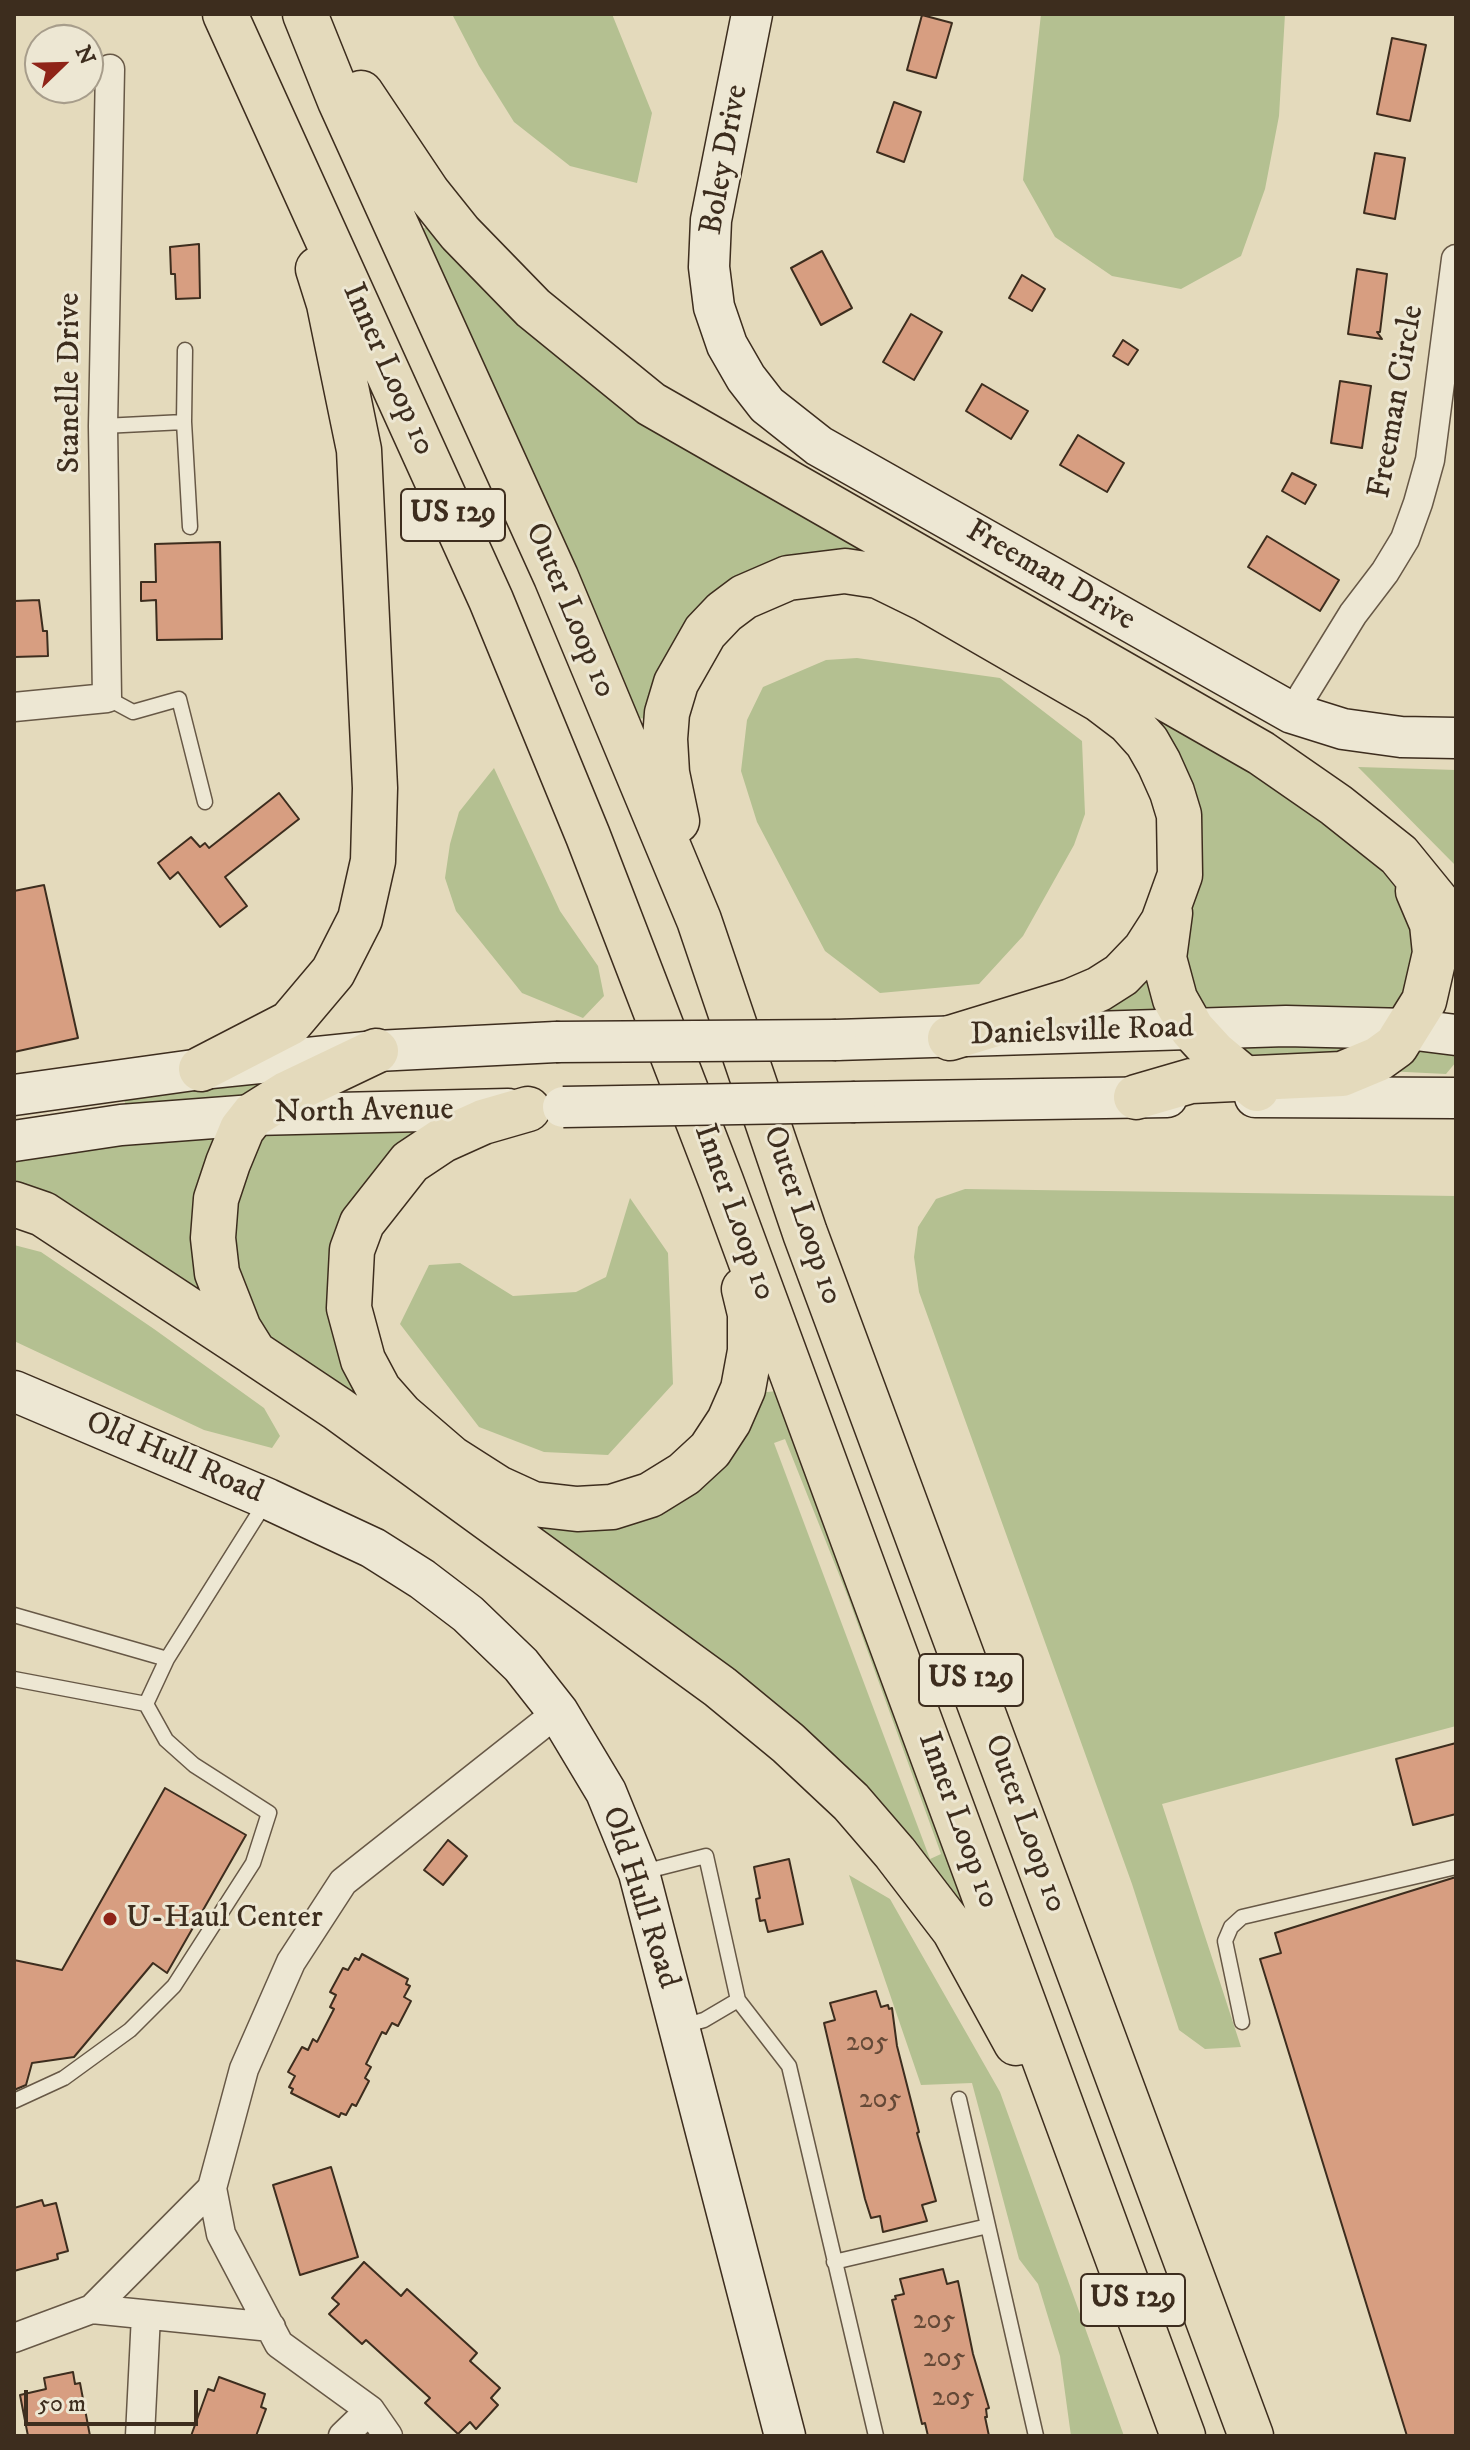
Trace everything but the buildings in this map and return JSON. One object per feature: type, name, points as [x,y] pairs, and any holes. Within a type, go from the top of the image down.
[{"type":"highway","name":"Outer Loop 10","points":[[305,14],[340,101],[556,577],[699,920],[805,1233],[1251,2436]]},
{"type":"highway","points":[[313,14],[428,193],[460,233],[533,308],[651,404],[1261,753],[1336,805],[1399,855],[1456,925]]},
{"type":"highway","points":[[201,1069],[290,1023],[333,972],[360,919],[373,861],[376,827],[359,450],[329,304],[296,198],[229,23]]},
{"type":"highway","name":"Inner Loop 10","points":[[229,23],[491,600],[588,836],[721,1181],[1183,2436]]},
{"type":"highway","points":[[699,920],[667,773],[667,713],[676,683],[705,632],[744,597],[788,578],[845,571],[878,576],[925,599],[1100,700],[1129,722],[1147,742],[1172,792],[1179,815],[1180,875],[1172,903],[1164,958],[1175,999],[1192,1029],[1214,1053],[1256,1088]]},
{"type":"highway","points":[[1136,1097],[1191,1081],[1256,1088],[1342,1074],[1378,1059],[1396,1046],[1424,1001],[1435,953],[1432,924],[1399,855]]},
{"type":"highway","points":[[950,1038],[1071,1001],[1099,989],[1121,975],[1145,950],[1172,903]]},
{"type":"highway","points":[[254,1353],[239,1329],[217,1273],[213,1238],[216,1199],[228,1163],[242,1129],[253,1115],[288,1093],[376,1051]]},
{"type":"highway","points":[[545,1108],[483,1122],[443,1140],[410,1162],[362,1223],[352,1250],[349,1308],[363,1360],[379,1390],[401,1415],[451,1458],[498,1488],[533,1504],[577,1509],[612,1507],[650,1495],[684,1474],[710,1450],[729,1421],[743,1389],[750,1351],[750,1314],[721,1181]]},
{"type":"highway","points":[[14,1204],[43,1214],[338,1409],[720,1687],[788,1743],[851,1802],[954,1930],[1083,2164]]},
{"type":"main road","name":"Boley Drive","points":[[714,307],[709,267],[711,220],[752,14]]},
{"type":"main road","name":"Freeman Drive","points":[[714,307],[727,345],[746,378],[767,405],[810,439],[1292,713],[1343,729],[1401,737],[1456,738]]},
{"type":"main road","name":"Danielsville Road","points":[[707,1040],[950,1038],[1286,1026],[1408,1029],[1456,1035]]},
{"type":"main road","name":"North Avenue","points":[[14,1095],[201,1069],[376,1051],[556,1042],[707,1040]]},
{"type":"main road","points":[[1256,1088],[1456,1098]]},
{"type":"main road","name":"Danielsville Road","points":[[716,1106],[1136,1097]]},
{"type":"main road","name":"North Avenue","points":[[14,1141],[121,1125],[253,1115],[716,1106]]},
{"type":"main road","name":"Old Hull Road","points":[[16,1397],[268,1499],[373,1548],[446,1596],[495,1638],[558,1712],[606,1792],[639,1873],[785,2436]]},
{"type":"street","name":"Stanelle Drive","points":[[107,698],[103,426],[110,69]]},
{"type":"street","name":"Freeman Circle","points":[[1292,713],[1353,614],[1405,539],[1430,460],[1456,259]]},
{"type":"street","points":[[14,707],[107,698]]},
{"type":"street","points":[[388,2436],[370,2410],[279,2344],[221,2234],[212,2188],[244,2069],[291,1962],[343,1882],[558,1712]]},
{"type":"street","points":[[14,2338],[92,2309],[212,2188]]},
{"type":"street","points":[[92,2309],[271,2327]]},
{"type":"street","points":[[140,2436],[146,2315]]},
{"type":"street","points":[[343,2436],[370,2410]]},
{"type":"lane","points":[[185,350],[184,422],[190,527]]},
{"type":"lane","points":[[103,426],[184,422]]},
{"type":"lane","points":[[107,698],[133,712],[179,699],[205,802]]},
{"type":"lane","points":[[146,1704],[167,1659],[268,1499]]},
{"type":"lane","points":[[14,1615],[167,1659]]},
{"type":"lane","points":[[14,1679],[146,1704]]},
{"type":"lane","points":[[14,2101],[64,2078],[130,2030],[174,1986],[253,1863],[269,1813],[194,1765],[166,1740],[146,1704]]},
{"type":"lane","points":[[639,1873],[706,1856],[738,2000],[789,2066],[876,2436]]},
{"type":"lane","points":[[1242,2022],[1225,1941],[1231,1927],[1242,1917],[1456,1867]]},
{"type":"lane","points":[[679,2027],[704,2020],[738,2000]]},
{"type":"lane","points":[[959,2099],[1036,2436]]},
{"type":"lane","points":[[834,2262],[988,2226]]},
{"type":"green space","points":[[452,14],[612,14],[652,113],[637,183],[570,166],[514,122],[479,66]]},
{"type":"green space","points":[[1041,14],[1285,14],[1279,116],[1265,189],[1241,256],[1181,289],[1112,276],[1055,237],[1023,180]]},
{"type":"green space","points":[[436,220],[492,283],[1254,763],[1368,845],[1420,914],[1404,1018],[1197,1015],[1186,1001],[1173,766],[926,586],[793,566],[655,720],[639,718],[422,230]]},
{"type":"green space","points":[[857,658],[1000,678],[1082,741],[1085,814],[1074,845],[1023,936],[979,984],[880,993],[825,951],[757,822],[741,771],[747,720],[763,687],[826,660]]},
{"type":"green space","points":[[1358,767],[1456,770],[1456,866]]},
{"type":"green space","points":[[494,768],[560,911],[598,966],[604,996],[583,1018],[522,993],[456,911],[445,878],[450,844],[459,812]]},
{"type":"green space","points":[[1152,956],[1171,1016],[1070,1011]]},
{"type":"green space","points":[[1232,1040],[1370,1049],[1263,1066]]},
{"type":"green space","points":[[1456,1050],[1456,1062],[1446,1074],[1386,1071],[1402,1051]]},
{"type":"green space","points":[[300,1072],[263,1095],[127,1107],[123,1098]]},
{"type":"green space","points":[[446,1125],[378,1174],[360,1387],[591,1520],[756,1393],[778,1391],[982,1936],[931,1883],[262,1342],[222,1250],[261,1127]],"holes":[[[785,1439],[848,1597],[941,1854],[930,1859],[774,1443]]]},
{"type":"green space","points":[[234,1128],[222,1312],[14,1191],[14,1156]]},
{"type":"green space","points":[[965,1189],[1456,1196],[1456,1726],[1162,1804],[1241,2047],[1205,2049],[1179,2030],[1132,1884],[919,1292],[914,1257],[918,1227],[936,1199]]},
{"type":"green space","points":[[630,1198],[668,1253],[673,1384],[608,1455],[544,1452],[479,1427],[400,1324],[429,1265],[460,1263],[513,1296],[576,1292],[606,1277]]},
{"type":"green space","points":[[14,1245],[41,1252],[264,1408],[280,1436],[272,1448],[204,1430],[14,1341]]},
{"type":"green space","points":[[849,1875],[890,1899],[1000,2092],[1124,2436],[1071,2436],[1060,2356],[1038,2284],[1019,2259],[972,2083],[921,2085]]},
{"type":"place","name":"U-Haul Center","points":[[110,1919]]}]
